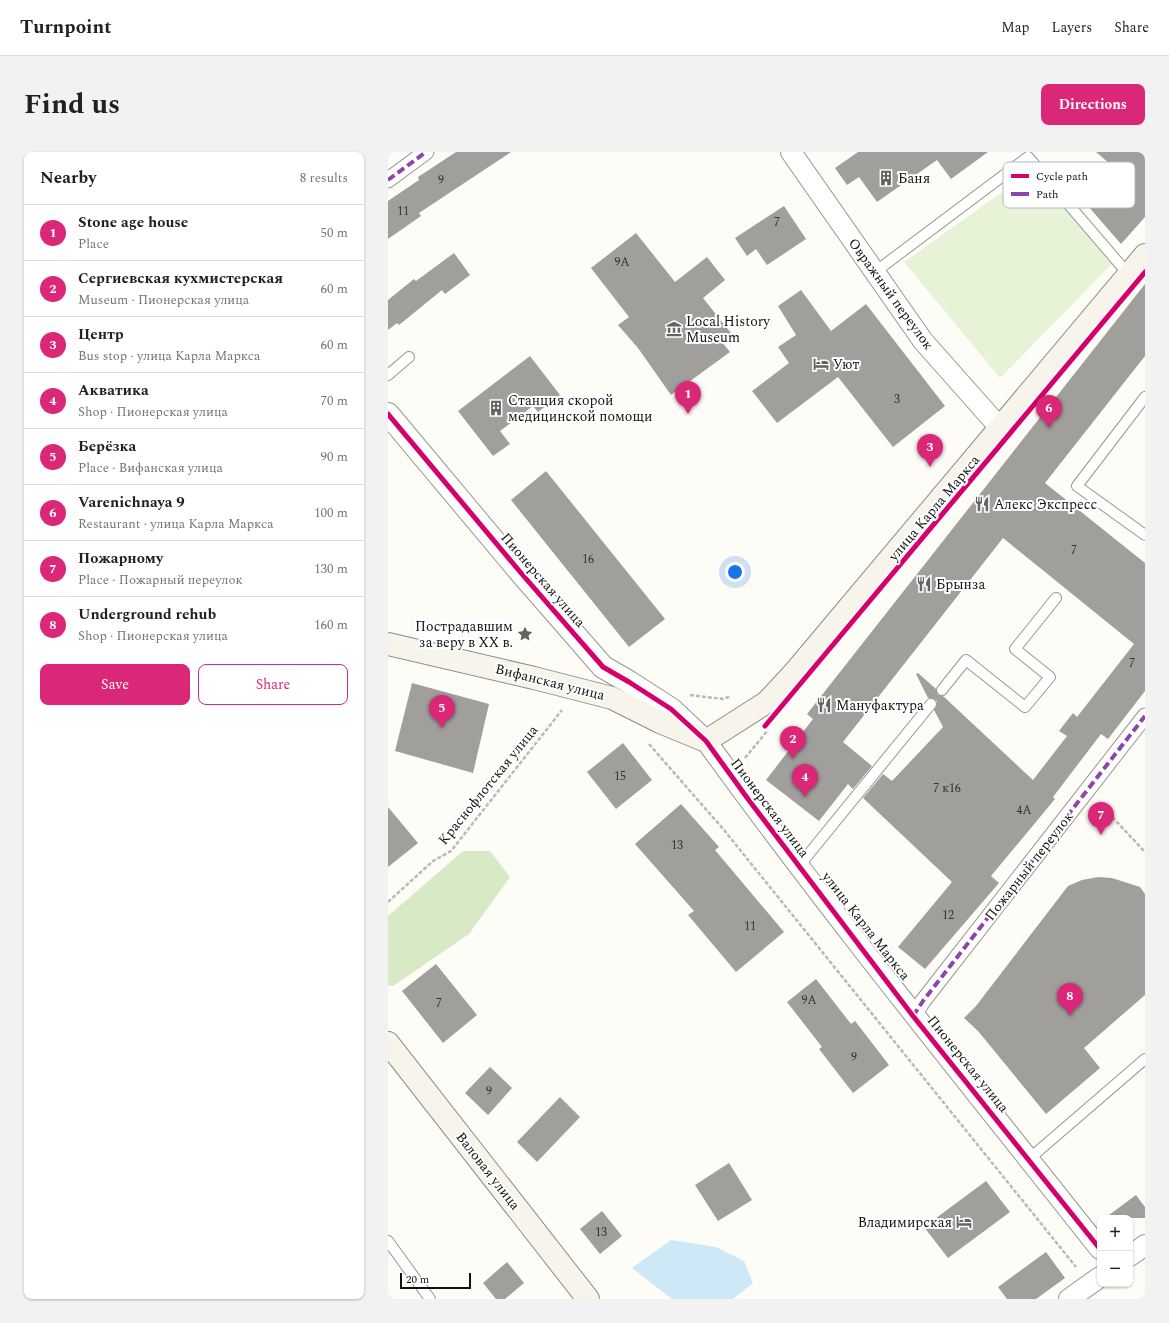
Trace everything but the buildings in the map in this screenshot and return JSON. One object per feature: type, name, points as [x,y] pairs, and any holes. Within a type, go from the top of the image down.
[{"type":"main road","name":"улица Карла Маркса","points":[[706,741],[766,702],[794,673],[1001,429],[1145,255]]},
{"type":"main road","name":"Вифанская улица","points":[[388,644],[612,698],[660,722],[706,741]]},
{"type":"main road","name":"Валовая улица","points":[[388,1043],[588,1299]]},
{"type":"street","points":[[388,180],[426,152]]},
{"type":"street","name":"Овражный переулок","points":[[791,152],[923,341],[1001,429]]},
{"type":"street","name":"Пионерская улица","points":[[388,414],[521,573],[603,667],[671,709],[706,741],[913,1016],[1097,1245]]},
{"type":"street","name":"Пожарный переулок","points":[[913,1016],[1145,716]]},
{"type":"street","points":[[1133,1254],[1145,1245]]},
{"type":"street","points":[[1069,1299],[1097,1279]]},
{"type":"lane","points":[[1021,162],[1028,157],[1032,162]]},
{"type":"lane","points":[[874,272],[1003,176]]},
{"type":"lane","points":[[1072,208],[1129,275]]},
{"type":"lane","points":[[388,375],[409,357]]},
{"type":"lane","points":[[1144,400],[1077,486],[1145,535]]},
{"type":"lane","points":[[942,690],[966,660],[1025,707],[1050,677],[1015,649],[1056,598]]},
{"type":"lane","points":[[799,866],[931,704]]},
{"type":"lane","points":[[1029,1159],[1145,1059]]},
{"type":"lane","points":[[388,1241],[430,1299]]},
{"type":"path","points":[[742,762],[769,730]]},
{"type":"path","points":[[646,740],[724,830],[1077,1268]]},
{"type":"path","points":[[1087,790],[1145,852]]},
{"type":"green space","points":[[1003,192],[1003,208],[1064,208],[1112,264],[1000,378],[904,262]]},
{"type":"green space","points":[[463,851],[490,851],[510,877],[469,934],[393,986],[388,985],[388,916]]},
{"type":"water","points":[[671,1240],[716,1247],[744,1261],[753,1283],[733,1299],[672,1299],[632,1268]]},
{"type":"marked path","points":[[388,180],[426,152]]},
{"type":"marked path","points":[[913,1016],[923,1001],[1145,716]]},
{"type":"cycle path","points":[[765,726],[1145,272]]},
{"type":"cycle path","points":[[388,414],[521,573],[603,667],[671,709],[706,741],[748,799],[913,1016],[1097,1245]]},
{"type":"place","name":"Баня","points":[[886,178]]},
{"type":"place","name":"Local History Museum","points":[[674,329]]},
{"type":"place","name":"Уют","points":[[821,364]]},
{"type":"place","name":"Станция скорой медицинской помощи","points":[[496,408]]},
{"type":"place","name":"Stone age house","points":[[688,414]]},
{"type":"place","name":"Varenichnaya 9","points":[[1049,428]]},
{"type":"place","name":"Центр","points":[[930,467]]},
{"type":"place","name":"Алекс Экспресс","points":[[982,504]]},
{"type":"place","name":"Брынза","points":[[924,584]]},
{"type":"place","name":"Пострадавшим за веру в XX в.","points":[[525,634]]},
{"type":"place","name":"Мануфактура","points":[[824,705]]},
{"type":"place","name":"Берёзка","points":[[442,728]]},
{"type":"place","name":"Сергиевская кухмистерская","points":[[793,759]]},
{"type":"place","name":"Акватика","points":[[805,797]]},
{"type":"place","name":"Пожарному","points":[[1101,835]]},
{"type":"place","name":"Underground rehub","points":[[1070,1016]]},
{"type":"place","name":"Владимирская","points":[[964,1222]]}]
